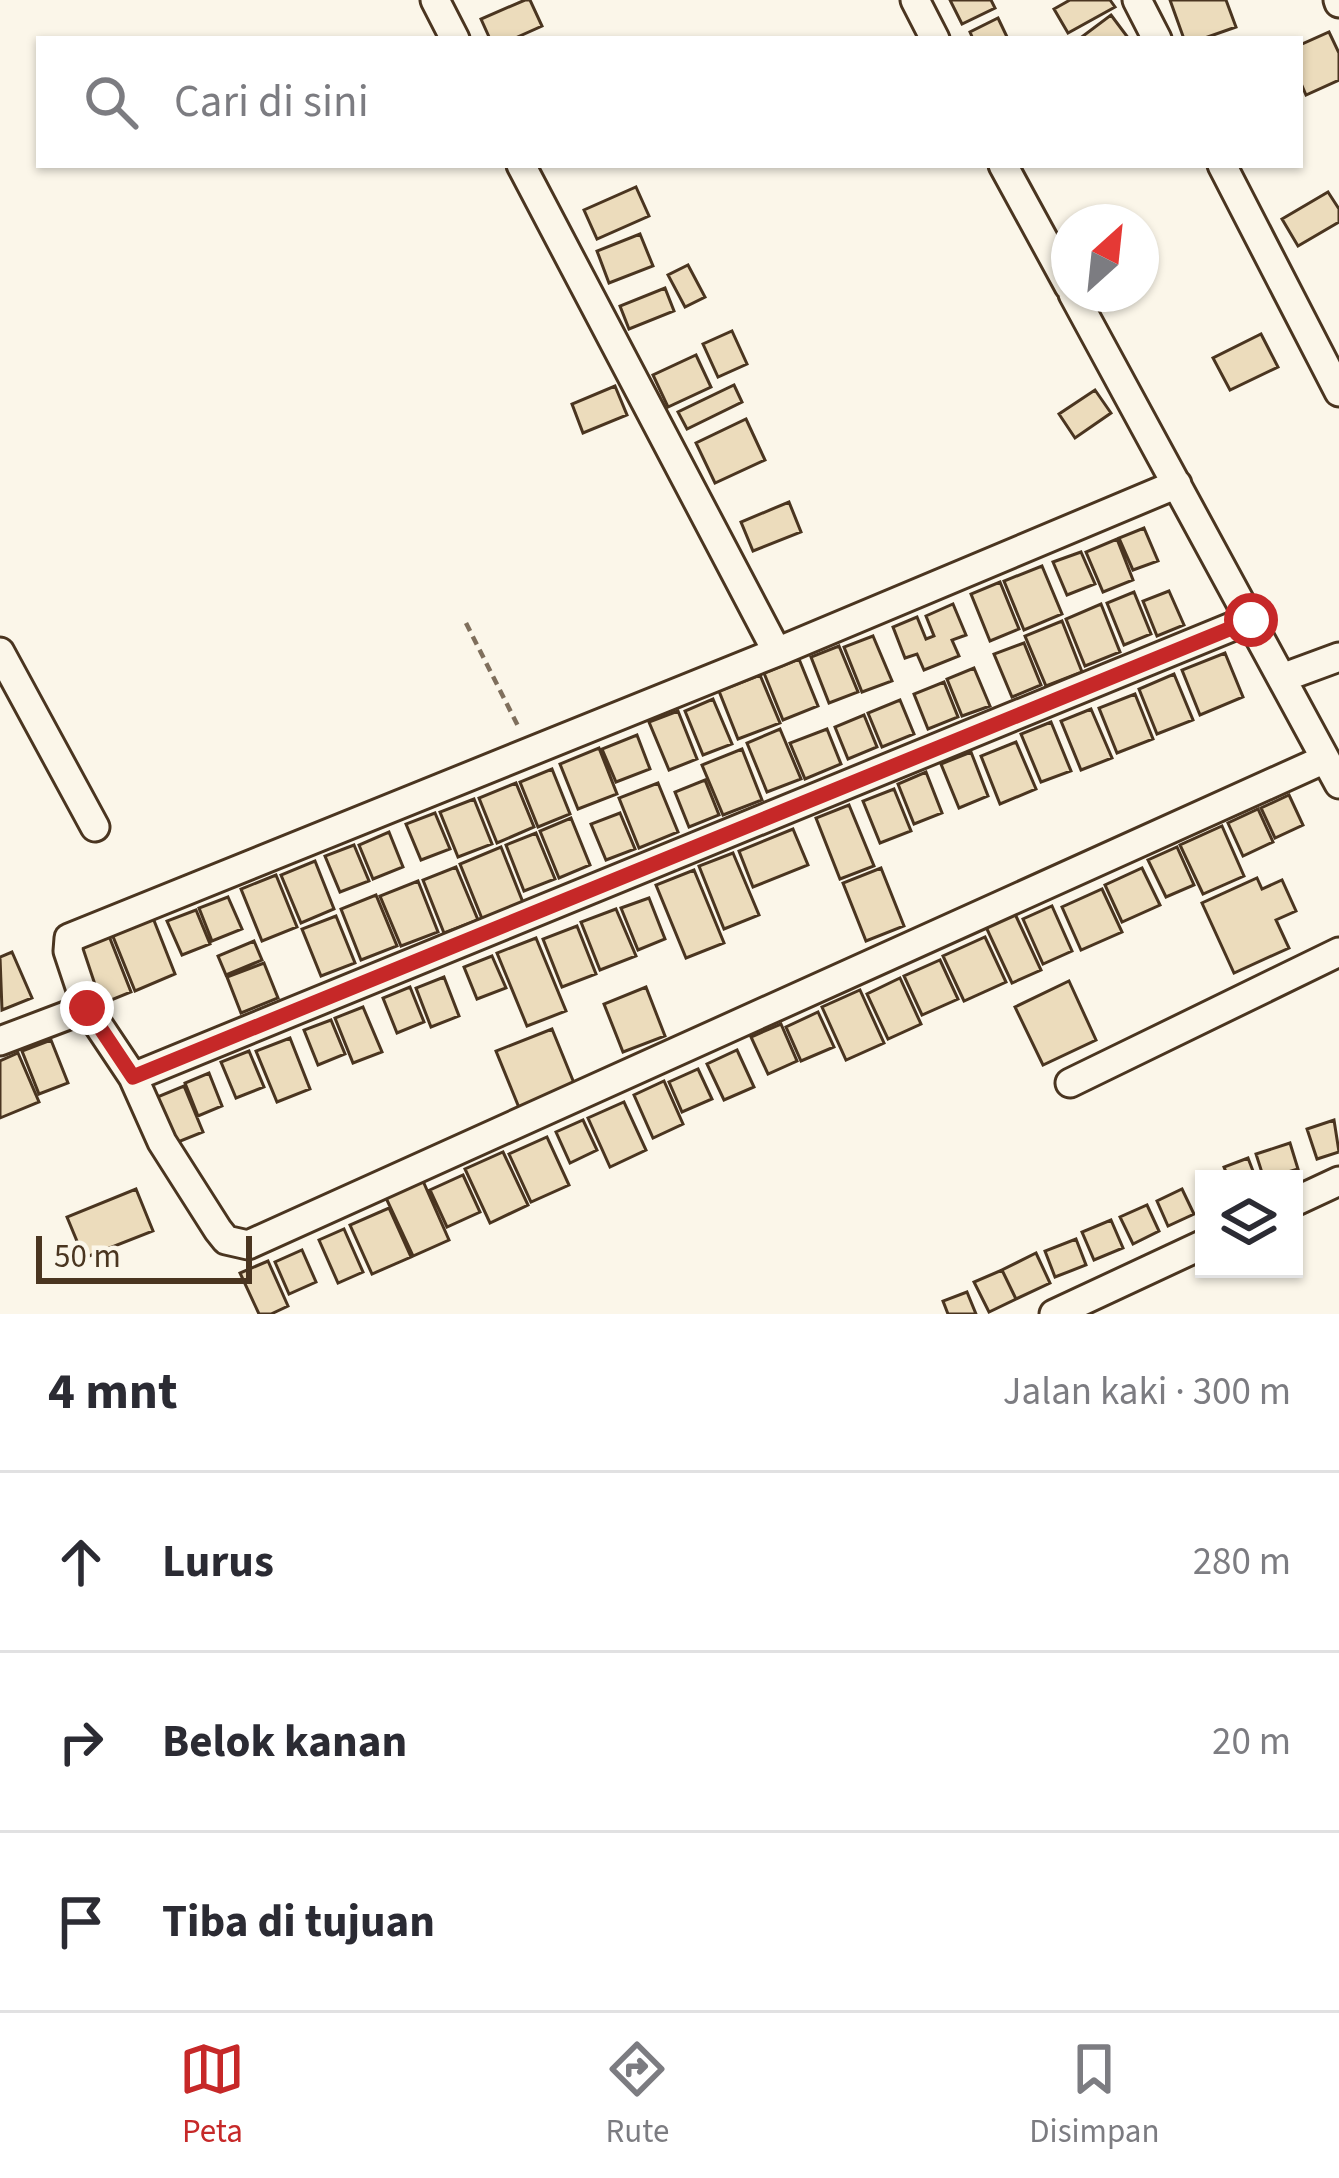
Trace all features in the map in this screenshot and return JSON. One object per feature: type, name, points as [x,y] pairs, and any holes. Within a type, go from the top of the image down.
[{"type":"street","points":[[435,0],[453,36]]},
{"type":"street","points":[[915,0],[933,36]]},
{"type":"street","points":[[1137,0],[1155,36]]},
{"type":"street","points":[[523,168],[777,652]]},
{"type":"street","points":[[1005,168],[1051,253]]},
{"type":"street","points":[[1224,168],[1339,392]]},
{"type":"street","points":[[1083,312],[1177,484],[1251,620],[1332,771],[248,1245],[226,1240],[218,1230],[162,1142],[133,1077],[87,1008],[68,951],[69,938],[531,753],[1177,484]]},
{"type":"street","points":[[133,1077],[1251,620]]},
{"type":"street","points":[[0,652],[95,826]]},
{"type":"street","points":[[1282,678],[1339,657]]},
{"type":"street","points":[[1070,1083],[1339,952]]},
{"type":"street","points":[[0,1041],[87,1008]]},
{"type":"street","points":[[1303,1198],[1339,1181]]},
{"type":"street","points":[[1054,1314],[1195,1248]]},
{"type":"path","points":[[466,623],[531,753]]},
{"type":"building","points":[[530,0],[542,26],[520,36],[489,36],[481,19]]},
{"type":"building","points":[[950,0],[991,0],[995,8],[962,24]]},
{"type":"building","points":[[1070,0],[1110,0],[1115,7],[1068,33],[1054,9]]},
{"type":"building","points":[[1170,0],[1226,0],[1236,27],[1210,36],[1183,36]]},
{"type":"building","points":[[1111,15],[1127,36],[1083,36]]},
{"type":"building","points":[[998,18],[1007,36],[972,36],[970,32]]},
{"type":"building","points":[[1329,32],[1339,53],[1339,80],[1306,95],[1303,88],[1303,44]]},
{"type":"building","points":[[636,187],[649,216],[597,239],[584,210]]},
{"type":"building","points":[[1328,192],[1339,209],[1339,222],[1298,246],[1282,219]]},
{"type":"building","points":[[640,234],[653,266],[609,283],[597,251]]},
{"type":"building","points":[[688,265],[705,297],[685,307],[668,275]]},
{"type":"building","points":[[665,288],[674,311],[629,329],[620,306]]},
{"type":"building","points":[[732,331],[747,364],[718,377],[703,344]]},
{"type":"building","points":[[1261,334],[1278,367],[1230,390],[1213,358]]},
{"type":"building","points":[[696,355],[711,387],[668,407],[653,375]]},
{"type":"building","points":[[734,385],[742,402],[687,429],[678,412]]},
{"type":"building","points":[[615,386],[627,415],[583,433],[572,404]]},
{"type":"building","points":[[1095,390],[1111,413],[1075,438],[1059,414]]},
{"type":"building","points":[[746,419],[765,460],[715,483],[696,443]]},
{"type":"building","points":[[789,502],[801,532],[753,551],[741,522]]},
{"type":"building","points":[[1144,528],[1158,561],[1133,570],[1119,538]]},
{"type":"building","points":[[1117,539],[1133,580],[1103,592],[1086,552]]},
{"type":"building","points":[[1081,552],[1095,584],[1067,595],[1053,562]]},
{"type":"building","points":[[1042,566],[1062,614],[1024,630],[1004,581]]},
{"type":"building","points":[[1000,582],[1019,629],[990,641],[971,594]]},
{"type":"building","points":[[1169,591],[1184,625],[1157,636],[1143,601]]},
{"type":"building","points":[[1134,592],[1151,634],[1124,645],[1107,603]]},
{"type":"building","points":[[953,604],[966,635],[952,640],[959,656],[924,670],[917,654],[905,658],[893,627],[917,617],[926,639],[934,636],[926,616]]},
{"type":"building","points":[[1101,604],[1120,652],[1085,666],[1066,619]]},
{"type":"building","points":[[1062,621],[1082,672],[1046,686],[1025,636]]},
{"type":"building","points":[[873,636],[892,681],[862,692],[844,647]]},
{"type":"building","points":[[1024,643],[1041,685],[1012,697],[994,654]]},
{"type":"building","points":[[839,646],[858,692],[829,703],[811,657]]},
{"type":"building","points":[[1225,653],[1243,697],[1200,715],[1182,670]]},
{"type":"building","points":[[799,659],[818,706],[783,720],[764,673]]},
{"type":"building","points":[[974,668],[990,706],[962,716],[947,679]]},
{"type":"building","points":[[1174,674],[1193,720],[1157,734],[1139,689]]},
{"type":"building","points":[[760,675],[780,723],[738,739],[719,691]]},
{"type":"building","points":[[944,682],[958,717],[928,729],[914,694]]},
{"type":"building","points":[[1135,694],[1153,739],[1117,753],[1099,708]]},
{"type":"building","points":[[713,699],[732,744],[703,755],[685,711]]},
{"type":"building","points":[[900,700],[914,734],[882,747],[868,713]]},
{"type":"building","points":[[1091,709],[1112,758],[1081,770],[1061,721]]},
{"type":"building","points":[[678,711],[697,759],[669,770],[649,722]]},
{"type":"building","points":[[864,715],[877,747],[848,759],[835,727]]},
{"type":"building","points":[[1051,722],[1071,771],[1041,782],[1021,734]]},
{"type":"building","points":[[780,729],[801,779],[767,792],[747,743]]},
{"type":"building","points":[[827,729],[841,764],[805,779],[790,743]]},
{"type":"building","points":[[637,735],[650,769],[616,782],[602,749]]},
{"type":"building","points":[[1016,742],[1036,789],[1000,804],[981,756]]},
{"type":"building","points":[[599,748],[617,794],[578,809],[560,764]]},
{"type":"building","points":[[742,749],[762,800],[723,815],[702,765]]},
{"type":"building","points":[[971,752],[988,796],[959,808],[941,764]]},
{"type":"building","points":[[552,769],[570,814],[538,827],[520,782]]},
{"type":"building","points":[[926,772],[942,813],[914,824],[898,784]]},
{"type":"building","points":[[705,780],[719,815],[689,827],[675,792]]},
{"type":"building","points":[[516,783],[534,827],[497,843],[479,798]]},
{"type":"building","points":[[658,783],[678,832],[639,848],[619,798]]},
{"type":"building","points":[[894,789],[911,831],[880,843],[863,801]]},
{"type":"building","points":[[1289,795],[1303,825],[1275,838],[1261,808]]},
{"type":"building","points":[[474,799],[492,844],[458,857],[440,812]]},
{"type":"building","points":[[849,805],[874,866],[840,879],[816,818]]},
{"type":"building","points":[[1258,809],[1273,842],[1243,856],[1228,823]]},
{"type":"building","points":[[435,813],[450,849],[421,860],[406,824]]},
{"type":"building","points":[[620,813],[635,849],[606,860],[591,824]]},
{"type":"building","points":[[571,818],[590,865],[559,878],[540,831]]},
{"type":"building","points":[[1222,826],[1244,876],[1203,894],[1180,845]]},
{"type":"building","points":[[793,829],[808,865],[753,887],[739,851]]},
{"type":"building","points":[[389,832],[403,867],[373,879],[359,845]]},
{"type":"building","points":[[536,833],[555,879],[524,891],[506,845]]},
{"type":"building","points":[[354,845],[369,881],[340,892],[325,856]]},
{"type":"building","points":[[501,847],[524,905],[483,921],[460,864]]},
{"type":"building","points":[[1177,847],[1194,885],[1166,897],[1148,860]]},
{"type":"building","points":[[733,853],[759,915],[724,929],[699,866]]},
{"type":"building","points":[[315,861],[334,909],[301,923],[281,875]]},
{"type":"building","points":[[456,867],[478,920],[444,933],[423,880]]},
{"type":"building","points":[[881,868],[904,926],[866,941],[843,883]]},
{"type":"building","points":[[1142,868],[1160,905],[1122,922],[1105,885]]},
{"type":"building","points":[[694,870],[724,943],[686,958],[656,885]]},
{"type":"building","points":[[276,875],[297,927],[262,941],[241,889]]},
{"type":"building","points":[[1257,878],[1262,889],[1282,880],[1296,911],[1276,920],[1289,948],[1234,973],[1202,903]]},
{"type":"building","points":[[418,881],[438,932],[401,946],[380,896]]},
{"type":"building","points":[[1102,889],[1122,932],[1081,950],[1062,907]]},
{"type":"building","points":[[376,895],[397,946],[361,960],[341,909]]},
{"type":"building","points":[[228,897],[242,929],[212,941],[199,908]]},
{"type":"building","points":[[649,898],[665,939],[638,950],[621,908]]},
{"type":"building","points":[[1052,906],[1072,951],[1043,964],[1023,919]]},
{"type":"building","points":[[616,909],[636,956],[600,970],[581,922]]},
{"type":"building","points":[[196,910],[210,944],[182,955],[167,921]]},
{"type":"building","points":[[1015,914],[1041,970],[1012,983],[986,927]]},
{"type":"building","points":[[336,916],[355,963],[321,976],[302,929]]},
{"type":"building","points":[[153,918],[175,974],[135,991],[112,934]]},
{"type":"building","points":[[577,926],[596,974],[562,987],[543,939]]},
{"type":"building","points":[[109,936],[131,992],[94,1007],[71,951]]},
{"type":"building","points":[[985,937],[1006,982],[964,1001],[943,956]]},
{"type":"building","points":[[536,938],[566,1011],[527,1026],[497,953]]},
{"type":"building","points":[[254,941],[262,960],[226,975],[218,956]]},
{"type":"building","points":[[12,952],[32,998],[2,1010],[0,957]]},
{"type":"building","points":[[492,956],[506,988],[477,999],[464,967]]},
{"type":"building","points":[[940,960],[958,999],[922,1015],[904,976]]},
{"type":"building","points":[[264,963],[278,998],[241,1013],[227,977]]},
{"type":"building","points":[[444,977],[459,1016],[431,1027],[416,988]]},
{"type":"building","points":[[900,978],[921,1024],[888,1039],[867,994]]},
{"type":"building","points":[[1069,981],[1096,1040],[1043,1065],[1015,1007]]},
{"type":"building","points":[[410,987],[424,1022],[397,1033],[383,998]]},
{"type":"building","points":[[646,987],[665,1036],[623,1052],[604,1004]]},
{"type":"building","points":[[860,990],[884,1043],[846,1060],[822,1007]]},
{"type":"building","points":[[363,1007],[382,1052],[353,1063],[335,1018]]},
{"type":"building","points":[[818,1012],[834,1047],[801,1061],[786,1027]]},
{"type":"building","points":[[331,1020],[345,1054],[318,1065],[304,1030]]},
{"type":"building","points":[[781,1024],[797,1061],[768,1074],[751,1037]]},
{"type":"building","points":[[552,1029],[576,1088],[520,1110],[496,1051]]},
{"type":"building","points":[[290,1038],[310,1089],[277,1102],[256,1051]]},
{"type":"building","points":[[51,1040],[68,1083],[39,1094],[22,1051]]},
{"type":"building","points":[[737,1050],[754,1087],[724,1100],[707,1064]]},
{"type":"building","points":[[249,1051],[264,1087],[236,1098],[221,1062]]},
{"type":"building","points":[[18,1053],[39,1102],[0,1118],[0,1061]]},
{"type":"building","points":[[698,1069],[712,1099],[682,1112],[669,1082]]},
{"type":"building","points":[[209,1073],[222,1106],[198,1116],[185,1083]]},
{"type":"building","points":[[664,1081],[683,1124],[653,1138],[634,1095]]},
{"type":"building","points":[[184,1086],[203,1132],[168,1146],[150,1100]]},
{"type":"building","points":[[624,1102],[646,1150],[610,1167],[588,1118]]},
{"type":"building","points":[[583,1120],[597,1150],[570,1163],[556,1132]]},
{"type":"building","points":[[1334,1120],[1339,1152],[1317,1159],[1307,1129]]},
{"type":"building","points":[[547,1137],[569,1185],[531,1202],[509,1154]]},
{"type":"building","points":[[1290,1143],[1298,1169],[1261,1170],[1256,1154]]},
{"type":"building","points":[[503,1152],[528,1205],[490,1223],[465,1169]]},
{"type":"building","points":[[1248,1158],[1253,1170],[1225,1170]]},
{"type":"building","points":[[463,1175],[480,1212],[447,1227],[430,1190]]},
{"type":"building","points":[[423,1181],[449,1240],[413,1256],[386,1198]]},
{"type":"building","points":[[136,1189],[153,1231],[84,1258],[67,1217]]},
{"type":"building","points":[[1182,1189],[1194,1214],[1168,1226],[1157,1201]]},
{"type":"building","points":[[1147,1205],[1159,1231],[1133,1244],[1120,1217]]},
{"type":"building","points":[[389,1208],[411,1257],[372,1274],[350,1225]]},
{"type":"building","points":[[1111,1220],[1123,1248],[1094,1260],[1082,1232]]},
{"type":"building","points":[[344,1229],[363,1272],[338,1283],[319,1240]]},
{"type":"building","points":[[1076,1239],[1086,1265],[1055,1277],[1045,1251]]},
{"type":"building","points":[[302,1250],[316,1282],[289,1294],[275,1262]]},
{"type":"building","points":[[1036,1253],[1050,1283],[1016,1299],[1002,1270]]},
{"type":"building","points":[[268,1261],[288,1306],[259,1314],[240,1273]]},
{"type":"building","points":[[1002,1270],[1016,1299],[989,1312],[974,1282]]},
{"type":"building","points":[[967,1292],[976,1314],[948,1314],[943,1301]]},
{"type":"route","points":[[87,1008],[133,1077],[1251,620]]}]
